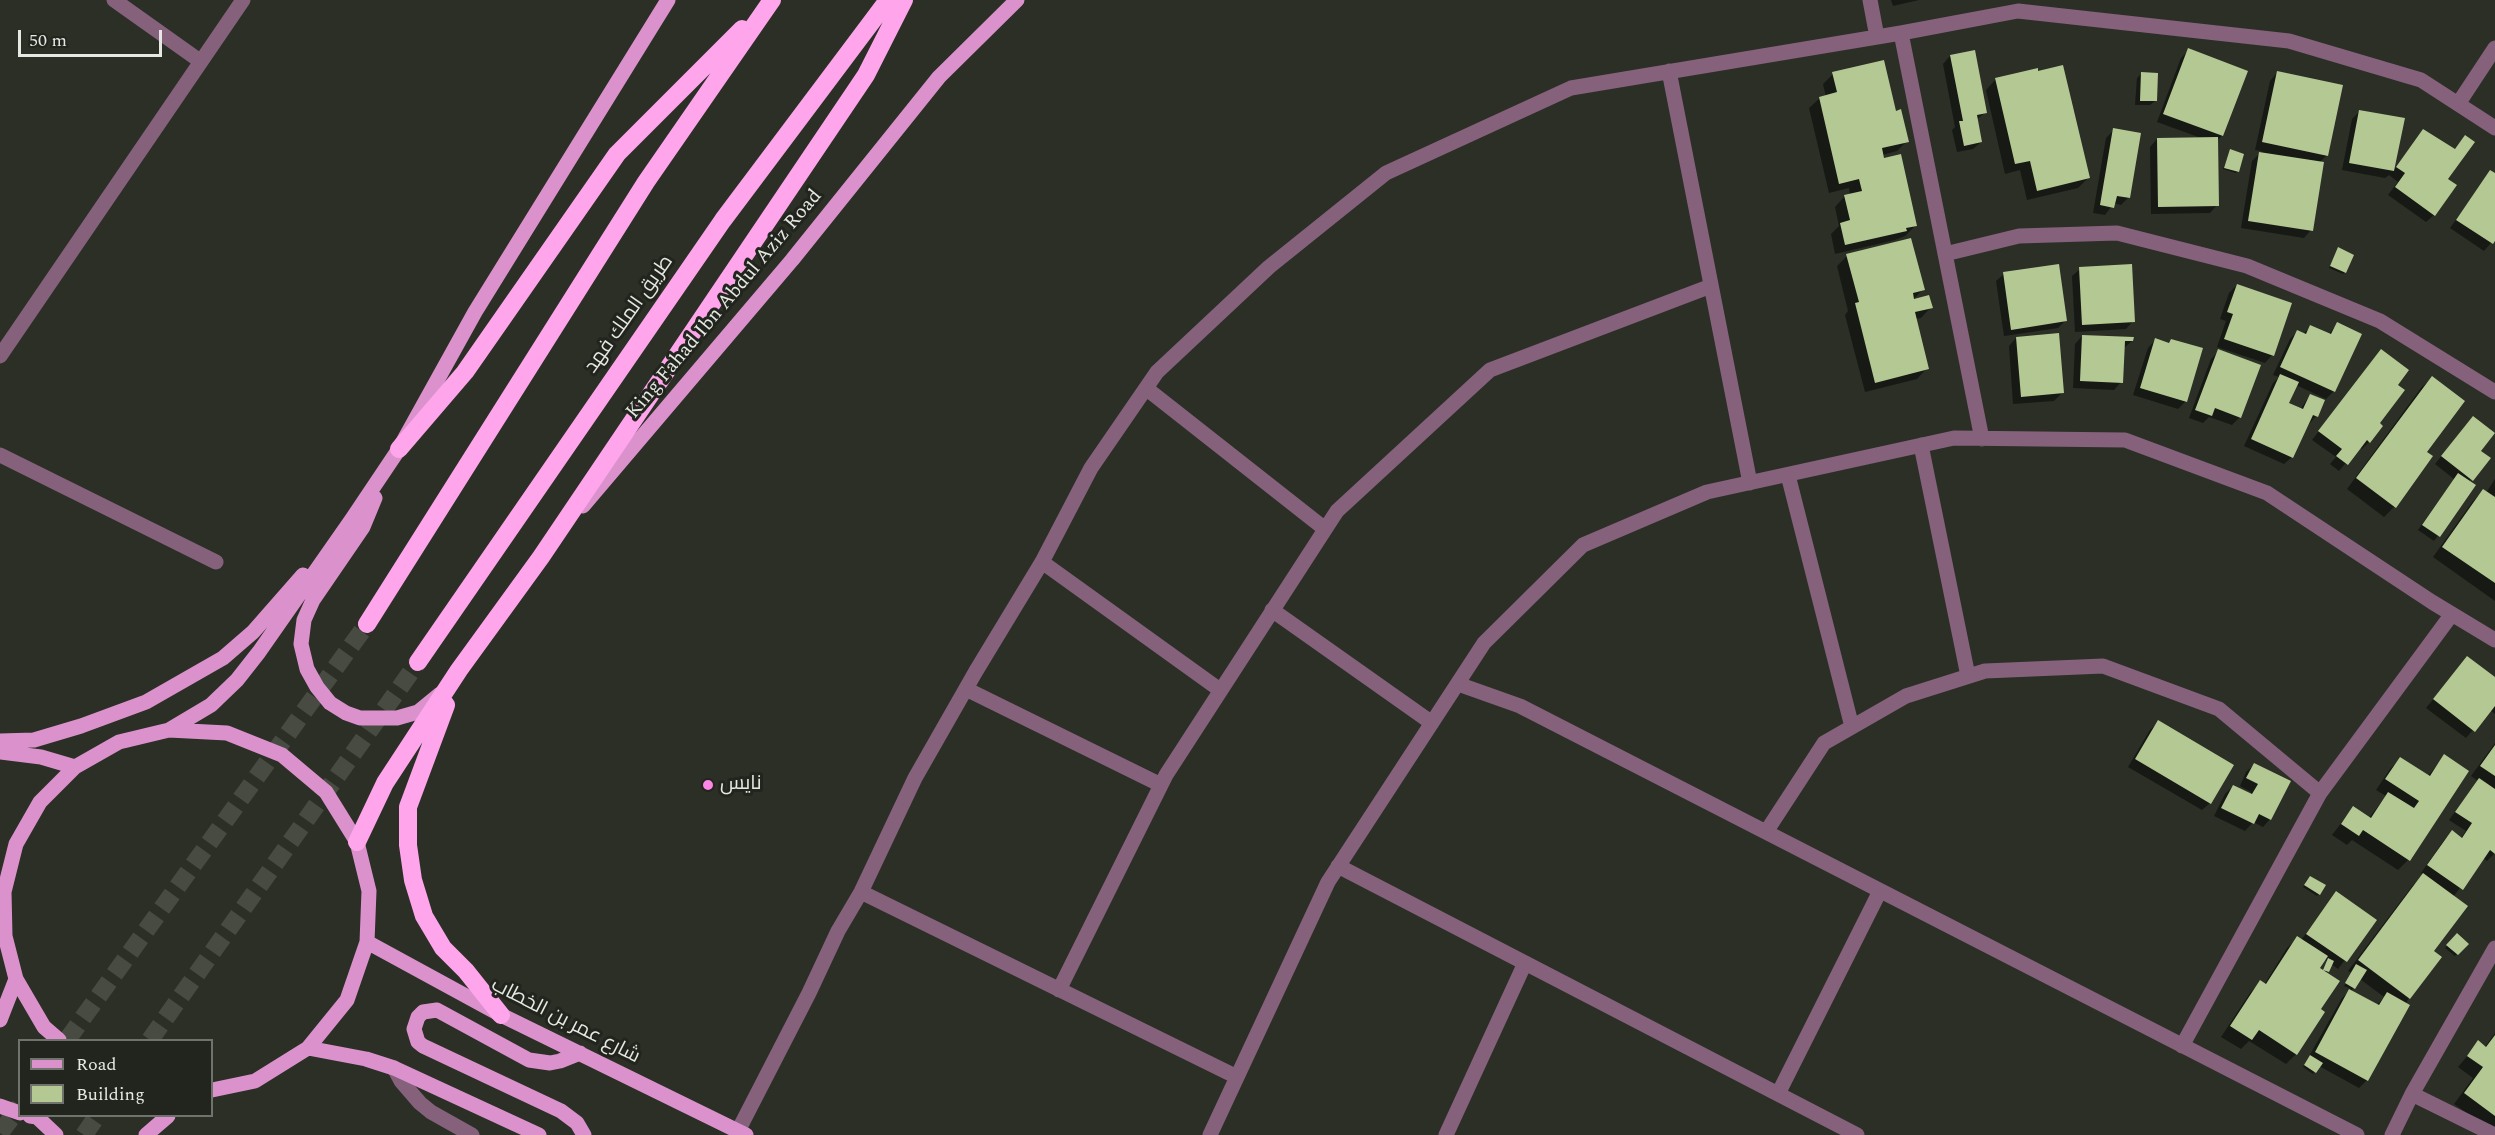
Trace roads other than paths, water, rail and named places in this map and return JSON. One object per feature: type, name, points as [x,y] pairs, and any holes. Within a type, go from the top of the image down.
[{"type":"highway","points":[[399,449],[465,372],[617,154],[772,0]]},
{"type":"highway","points":[[367,624],[646,182],[772,0]]},
{"type":"highway","name":"طريق الملك فهد","points":[[418,662],[723,220],[888,0]]},
{"type":"highway","points":[[357,842],[385,783],[459,670],[541,556],[866,75],[904,0]]},
{"type":"highway","points":[[459,670],[408,807],[408,845],[412,880],[424,916],[443,948],[466,971],[501,1015]]},
{"type":"main road","points":[[169,730],[211,705],[237,680],[352,519],[399,449],[475,312],[668,0]]},
{"type":"main road","name":"King Fahad Ibn Abdul Aziz Road","points":[[541,556],[792,260],[939,77],[1017,0]]},
{"type":"main road","points":[[387,467],[363,527],[313,600],[304,620],[301,644],[307,669],[316,687],[330,703],[360,718],[380,720],[417,712],[436,699],[459,670]]},
{"type":"main road","points":[[0,741],[34,740],[81,726],[146,702],[223,658],[253,632],[352,519]]},
{"type":"main road","points":[[57,1039],[44,1027],[16,979],[5,936],[2,890],[16,844],[40,802],[75,767],[119,742],[169,730],[227,733],[282,755],[326,792],[357,842],[369,891],[367,942],[347,1000],[308,1048],[255,1081],[213,1090]]},
{"type":"main road","points":[[0,752],[41,757],[75,767]]},
{"type":"main road","name":"شارع عمر بن الخطاب","points":[[367,942],[501,1015],[742,1133]]},
{"type":"main road","points":[[0,1020],[16,979]]},
{"type":"main road","points":[[580,1053],[550,1063],[530,1060],[437,1010],[423,1012],[418,1017],[414,1029],[418,1042],[423,1046],[561,1111],[577,1123],[584,1135]]},
{"type":"main road","points":[[308,1048],[366,1059],[394,1068],[539,1135]]},
{"type":"main road","points":[[0,1106],[18,1112]]},
{"type":"main road","points":[[34,1117],[56,1135]]},
{"type":"main road","points":[[146,1135],[167,1117]]},
{"type":"street","points":[[114,0],[200,61]]},
{"type":"street","points":[[0,356],[243,0]]},
{"type":"street","points":[[1870,0],[1877,37]]},
{"type":"street","points":[[742,1133],[838,931],[861,892],[915,778],[1042,562],[1091,468],[1157,372],[1269,267],[1386,173],[1571,88],[2018,11],[2289,41],[2421,80],[2495,128]]},
{"type":"street","points":[[1900,33],[1982,439]]},
{"type":"street","points":[[2457,104],[2495,48]]},
{"type":"street","points":[[1670,71],[1750,483]]},
{"type":"street","points":[[1945,254],[2019,236],[2117,233],[2247,266],[2380,321],[2495,392]]},
{"type":"street","points":[[1059,990],[1161,784],[1336,511],[1490,369],[1711,286]]},
{"type":"street","points":[[1147,389],[1324,529]]},
{"type":"street","points":[[1210,1135],[1328,882],[1484,643],[1583,544],[1707,492],[1954,438],[2125,440],[2267,493],[2495,640]]},
{"type":"street","points":[[1921,446],[1968,676]]},
{"type":"street","points":[[0,454],[216,562]]},
{"type":"street","points":[[1788,475],[1852,727]]},
{"type":"street","points":[[1042,562],[1220,690]]},
{"type":"street","points":[[1272,610],[1432,723]]},
{"type":"street","points":[[2182,1046],[2320,793],[2452,614]]},
{"type":"street","points":[[1766,832],[1824,743],[1906,696],[1985,670],[2103,666],[2219,709],[2320,793]]},
{"type":"street","points":[[1458,684],[1520,706],[2357,1135]]},
{"type":"street","points":[[966,689],[1161,784]]},
{"type":"street","points":[[1338,867],[1857,1135]]},
{"type":"street","points":[[1778,1094],[1880,891]]},
{"type":"street","points":[[861,892],[1237,1077]]},
{"type":"street","points":[[2392,1135],[2412,1094],[2495,948]]},
{"type":"street","points":[[1446,1135],[1525,963]]},
{"type":"street","points":[[394,1068],[410,1092],[431,1112],[472,1135]]},
{"type":"street","points":[[2412,1094],[2495,1135]]},
{"type":"tunnel","points":[[68,1039],[367,624]]},
{"type":"tunnel","points":[[151,1039],[418,662]]},
{"type":"tunnel","points":[[0,1133],[18,1109]]},
{"type":"tunnel","points":[[84,1135],[96,1117]]},
{"type":"place","name":"نايس","points":[[708,785]]}]
